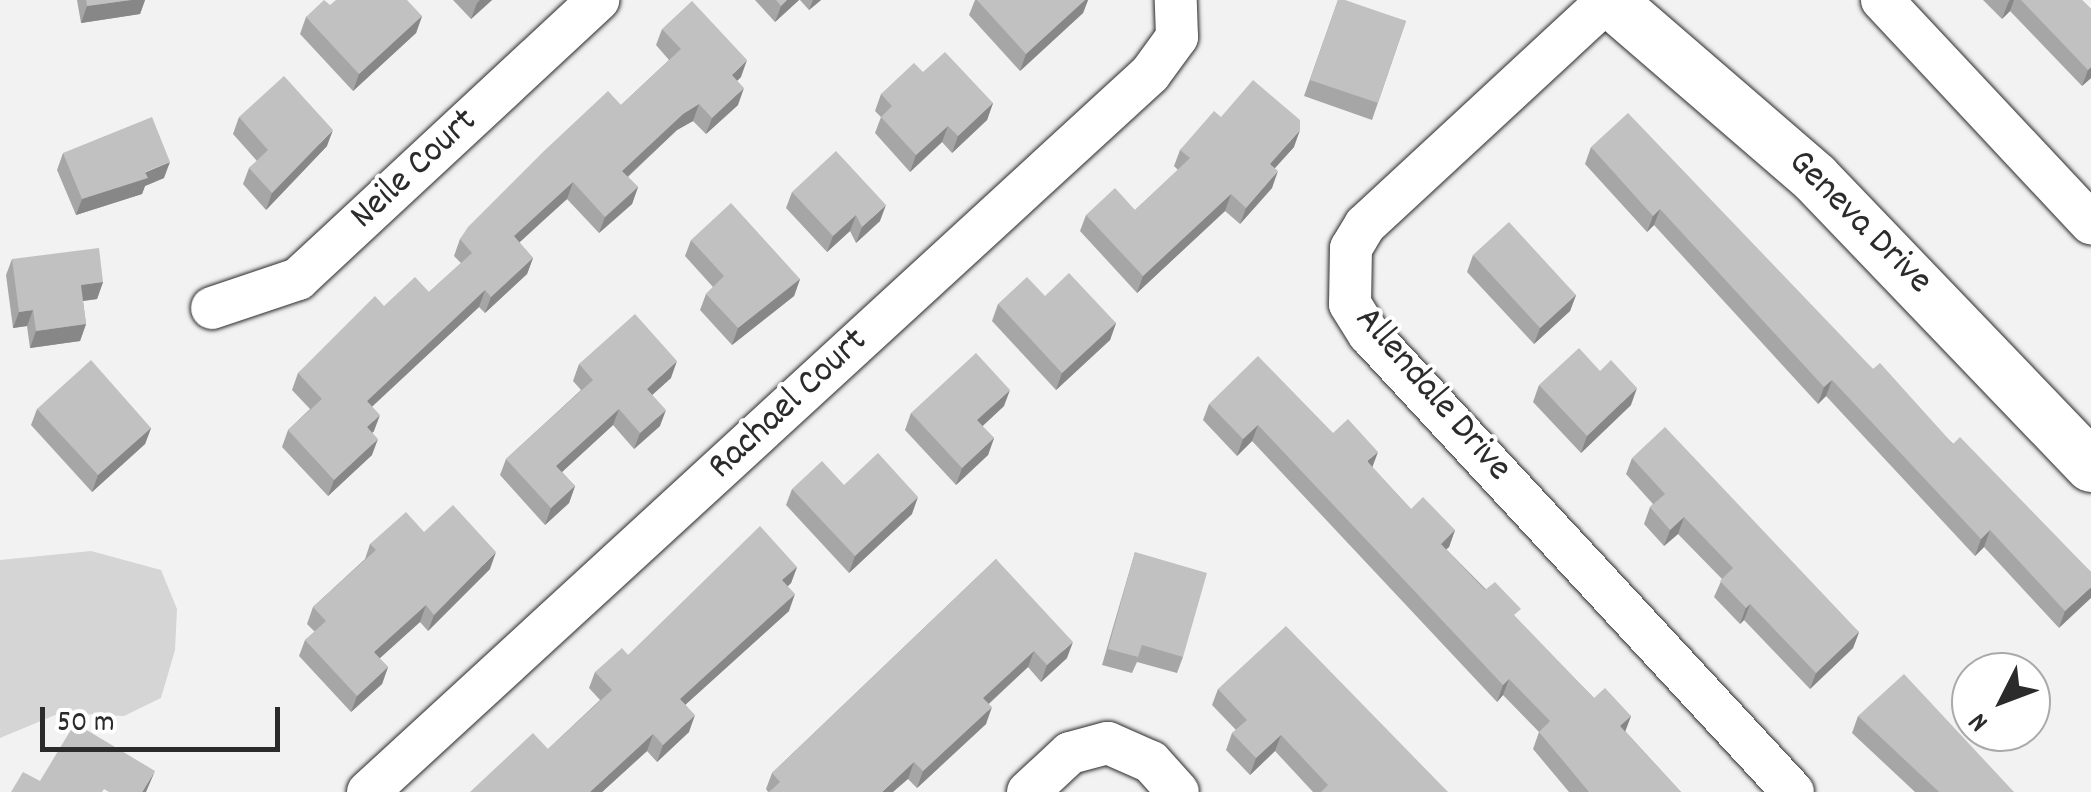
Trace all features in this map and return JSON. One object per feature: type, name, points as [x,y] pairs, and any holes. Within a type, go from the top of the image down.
[{"type":"main road","name":"Geneva Drive","points":[[1608,0],[1752,120],[1872,233],[2091,466]]},
{"type":"street","name":"Neile Court","points":[[212,308],[298,279],[598,0]]},
{"type":"street","name":"Rachael Court","points":[[368,792],[1150,74],[1177,37],[1176,0]]},
{"type":"street","name":"Allendale Drive","points":[[1608,0],[1365,225],[1351,248],[1350,304],[1369,334],[1793,792]]},
{"type":"street","points":[[1882,0],[2091,223]]},
{"type":"street","points":[[1028,792],[1070,753],[1108,744],[1151,762],[1178,792]]},
{"type":"shaded area","points":[[91,551],[161,570],[177,609],[175,650],[161,698],[124,716],[60,713],[0,738],[0,560]]},
{"type":"building","points":[[86,0],[131,0],[87,6]]},
{"type":"building","points":[[324,0],[330,5],[336,0],[407,0],[422,16],[359,74],[306,17]]},
{"type":"building","points":[[977,0],[1085,0],[1026,54]]},
{"type":"building","points":[[1338,0],[1406,21],[1378,103],[1310,80]]},
{"type":"building","points":[[2021,0],[2082,0],[2091,9],[2088,70]]},
{"type":"building","points":[[692,1],[747,60],[732,75],[744,88],[712,118],[699,104],[683,114],[622,171],[638,187],[605,217],[573,182],[514,236],[533,258],[491,297],[485,290],[367,401],[380,415],[367,427],[378,439],[334,480],[288,430],[322,399],[298,373],[375,296],[384,306],[415,277],[429,292],[472,253],[460,239],[468,227],[544,151],[608,91],[621,105],[681,49],[662,29]]},
{"type":"building","points":[[945,52],[993,103],[958,136],[948,126],[916,155],[881,117],[892,106],[881,94],[914,63],[923,72]]},
{"type":"building","points":[[284,76],[333,130],[272,193],[249,168],[268,150],[239,117]]},
{"type":"building","points":[[1253,80],[1300,120],[1300,130],[1270,164],[1278,171],[1246,208],[1231,194],[1143,276],[1086,215],[1115,188],[1135,210],[1190,158],[1180,150],[1214,111],[1221,117]]},
{"type":"building","points":[[1628,113],[1873,369],[1880,363],[1953,444],[1960,437],[2091,572],[2091,587],[2065,611],[1990,530],[1981,539],[1832,380],[1824,387],[1660,209],[1653,216],[1591,147]]},
{"type":"building","points":[[152,117],[170,162],[145,172],[148,178],[82,199],[63,153]]},
{"type":"building","points":[[836,151],[886,205],[862,227],[856,215],[833,236],[792,192]]},
{"type":"building","points":[[731,203],[800,279],[738,328],[706,294],[724,276],[691,240]]},
{"type":"building","points":[[1509,222],[1576,295],[1540,328],[1473,255]]},
{"type":"building","points":[[99,248],[103,282],[81,285],[86,324],[36,331],[33,310],[19,312],[12,259]]},
{"type":"building","points":[[1069,273],[1116,323],[1062,373],[998,304],[1027,277],[1045,296]]},
{"type":"building","points":[[635,314],[677,361],[647,389],[666,410],[640,433],[619,409],[556,466],[575,486],[551,508],[506,459],[593,380],[579,364]]},
{"type":"building","points":[[1579,348],[1600,371],[1611,360],[1637,388],[1587,436],[1539,385]]},
{"type":"building","points":[[976,353],[1010,390],[977,420],[994,438],[962,468],[911,413]]},
{"type":"building","points":[[1258,356],[1333,433],[1348,419],[1378,452],[1367,461],[1411,509],[1423,497],[1455,530],[1441,544],[1485,590],[1495,582],[1521,609],[1514,615],[1594,698],[1605,688],[1631,716],[1620,726],[1681,792],[1589,792],[1539,732],[1550,721],[1509,679],[1503,685],[1258,425],[1243,439],[1209,404]]},
{"type":"building","points":[[91,360],[151,428],[98,475],[37,409]]},
{"type":"building","points":[[1665,427],[1859,632],[1816,673],[1750,604],[1746,608],[1720,581],[1733,568],[1684,517],[1670,530],[1650,507],[1665,494],[1632,458]]},
{"type":"building","points":[[878,453],[918,497],[855,556],[792,489],[822,461],[844,485]]},
{"type":"building","points":[[453,505],[496,552],[434,615],[426,605],[374,652],[388,667],[357,696],[305,640],[326,621],[313,607],[376,550],[370,544],[406,512],[424,532]]},
{"type":"building","points":[[760,526],[797,567],[782,580],[795,594],[680,699],[695,715],[663,745],[653,734],[590,792],[470,792],[533,733],[548,749],[612,690],[595,672],[622,648],[628,655]]},
{"type":"building","points":[[1135,552],[1207,573],[1183,657],[1142,645],[1138,657],[1108,649]]},
{"type":"building","points":[[996,559],[1073,642],[1047,665],[1034,651],[983,698],[992,707],[923,771],[914,762],[882,792],[769,792],[780,782],[772,773]]},
{"type":"building","points":[[1286,626],[1448,792],[1321,792],[1328,785],[1281,735],[1256,758],[1232,733],[1247,720],[1218,689]]},
{"type":"building","points":[[1904,674],[1951,724],[1951,752],[1977,752],[2014,792],[1939,792],[1858,716]]},
{"type":"building","points":[[75,723],[155,771],[142,792],[11,792],[23,772],[40,781]]}]
